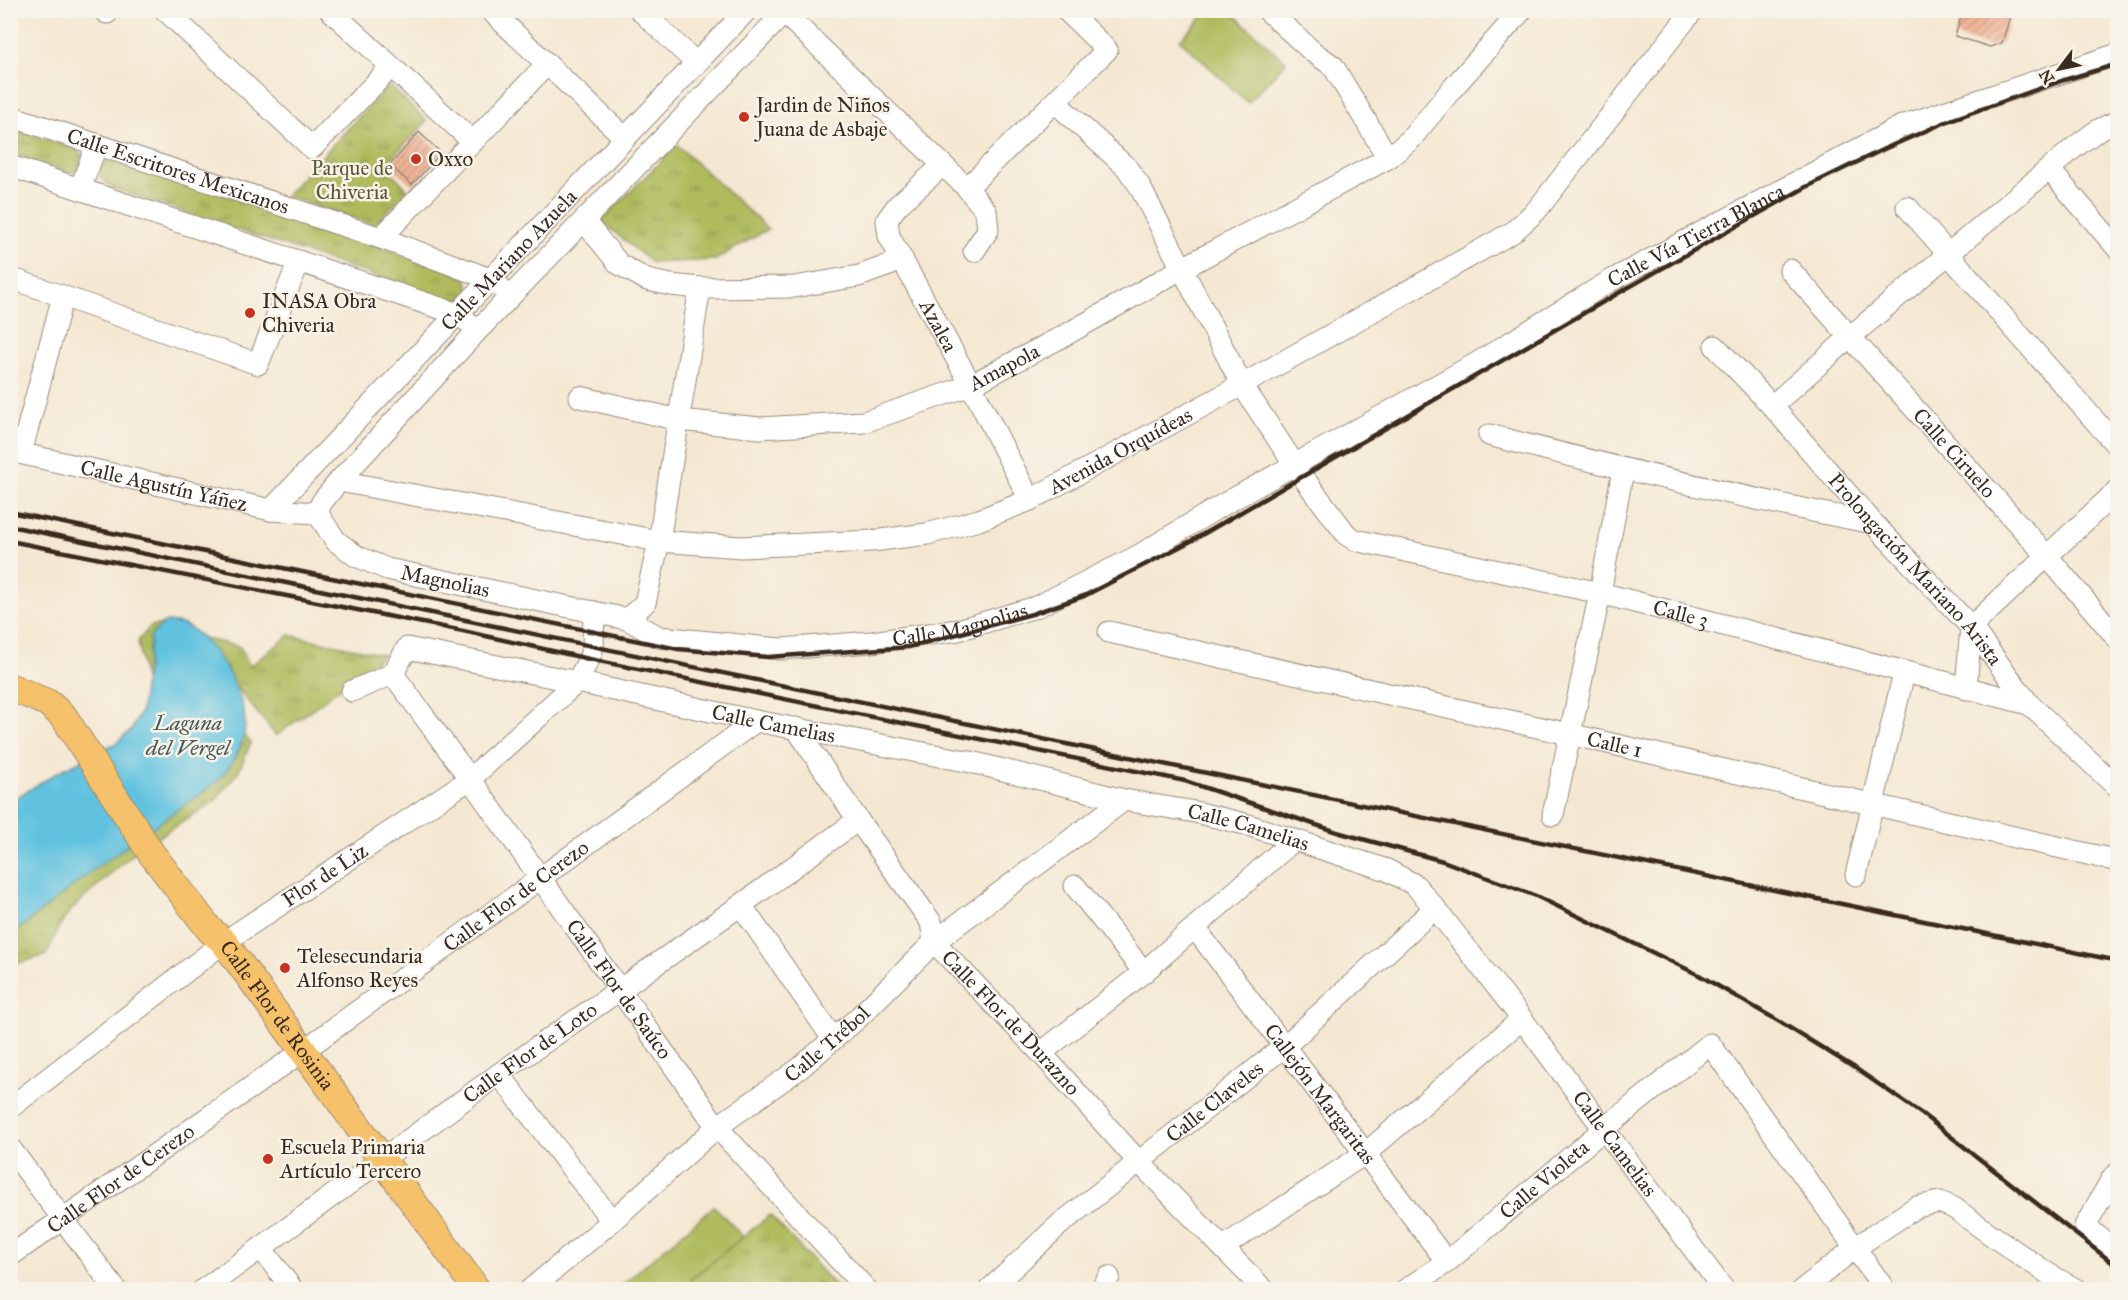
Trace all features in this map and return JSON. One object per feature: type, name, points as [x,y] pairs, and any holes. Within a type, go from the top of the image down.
[{"type":"main road","name":"Calle Flor de Rosinia","points":[[10,687],[48,703],[64,717],[152,853],[210,930],[224,942],[477,1290]]},
{"type":"street","points":[[165,10],[312,148],[391,67]]},
{"type":"street","points":[[330,10],[473,142]]},
{"type":"street","points":[[490,10],[625,138]]},
{"type":"street","points":[[640,10],[696,63]]},
{"type":"street","name":"Calle Mariano Azuela","points":[[271,510],[747,10]]},
{"type":"street","points":[[966,188],[1107,50],[1066,10]]},
{"type":"street","name":"Amapola","points":[[580,397],[679,420],[760,428],[864,422],[971,385],[1069,333],[1180,269],[1388,158],[1410,140],[1522,10]]},
{"type":"street","name":"Avenida Orquídeas","points":[[339,481],[659,541],[741,548],[872,541],[927,534],[979,520],[1030,500],[1242,385],[1513,232],[1536,211],[1693,10]]},
{"type":"street","points":[[1267,11],[1313,52],[1333,66],[1388,158]]},
{"type":"street","points":[[784,12],[987,211],[988,230],[974,251]]},
{"type":"street","name":"Calle Mariano Azuela","points":[[316,513],[321,502],[339,481],[478,330],[784,12]]},
{"type":"street","name":"Calle Vía Tierra Blanca","points":[[1296,466],[1477,363],[1610,281],[1902,126],[2118,54]]},
{"type":"street","points":[[381,238],[547,64]]},
{"type":"street","name":"Calle 3","points":[[1055,102],[1126,167],[1139,185],[1180,269],[1242,385],[1336,522],[1347,535],[1355,540],[1600,593],[2029,704]]},
{"type":"street","name":"Calle Escritores Mexicanos","points":[[10,116],[381,238],[490,279],[513,294]]},
{"type":"street","points":[[1772,406],[1948,253],[2049,169],[2098,130],[2118,121]]},
{"type":"street","points":[[80,189],[97,144]]},
{"type":"street","name":"Azalea","points":[[942,166],[897,206],[887,220],[889,236],[971,385],[1030,500]]},
{"type":"street","points":[[11,169],[80,189],[458,314],[478,330]]},
{"type":"street","points":[[2049,169],[2118,249]]},
{"type":"street","points":[[1907,207],[2118,447]]},
{"type":"street","points":[[584,221],[619,264],[647,280],[671,285],[700,288],[794,286],[859,276],[903,260]]},
{"type":"street","points":[[10,278],[258,364],[299,261]]},
{"type":"street","name":"Calle Ciruelo","points":[[1790,270],[2046,555],[2118,639]]},
{"type":"street","points":[[627,620],[645,603],[659,541],[700,288]]},
{"type":"street","points":[[16,452],[63,296]]},
{"type":"street","name":"Prolongación Mariano Arista","points":[[1715,346],[1772,406],[1873,523],[1971,627],[2029,704],[2118,788]]},
{"type":"street","points":[[1489,435],[1623,470],[1873,523]]},
{"type":"street","name":"Calle Agustín Yáñez","points":[[16,452],[271,510],[316,513]]},
{"type":"street","name":"Calle Magnolias","points":[[594,612],[627,620],[659,637],[781,649],[872,642],[958,630],[1036,607],[1137,556],[1217,508],[1296,466]]},
{"type":"street","points":[[1553,815],[1600,593],[1623,470]]},
{"type":"street","points":[[1966,689],[1971,627],[2118,490]]},
{"type":"street","name":"Magnolias","points":[[316,513],[336,541],[356,556],[387,569],[594,612]]},
{"type":"street","name":"Flor de Liz","points":[[10,1108],[224,942],[470,779],[577,682],[593,647],[594,612]]},
{"type":"street","name":"Calle 1","points":[[1109,632],[1569,734],[2118,861]]},
{"type":"street","name":"Calle Camelias","points":[[393,674],[407,648],[971,762],[1124,800],[1195,812],[1245,824],[1387,870],[1415,885],[1435,908],[1605,1128],[1724,1290]]},
{"type":"street","points":[[1856,875],[1904,673]]},
{"type":"street","points":[[352,691],[393,674]]},
{"type":"street","name":"Calle Flor de Saúco","points":[[393,674],[717,1127],[867,1290]]},
{"type":"street","name":"Calle Flor de Cerezo","points":[[10,1256],[303,1051],[756,720]]},
{"type":"street","name":"Calle Flor de Durazno","points":[[796,728],[931,922],[934,942],[1041,1053],[1138,1161],[1264,1290]]},
{"type":"street","name":"Calle Trébol","points":[[530,1290],[612,1221],[717,1127],[800,1068],[859,1017],[934,942],[1124,800]]},
{"type":"street","name":"Calle Flor de Loto","points":[[203,1290],[499,1074],[741,905],[858,820]]},
{"type":"street","points":[[1041,1053],[1144,972],[1294,840]]},
{"type":"street","points":[[1076,885],[1144,972]]},
{"type":"street","points":[[741,905],[833,1039]]},
{"type":"street","name":"Calle Claveles","points":[[988,1290],[1059,1225],[1285,1046],[1435,908]]},
{"type":"street","name":"Callejón Margaritas","points":[[1195,928],[1447,1262]]},
{"type":"street","points":[[1222,1247],[1366,1153],[1522,1019]]},
{"type":"street","name":"Calle Violeta","points":[[1405,1290],[1447,1262],[1605,1128],[1710,1044],[1856,1247]]},
{"type":"street","points":[[499,1074],[612,1221]]},
{"type":"street","points":[[10,1148],[116,1290]]},
{"type":"street","points":[[2118,1173],[2113,1177],[2085,1226],[2118,1252]]},
{"type":"street","points":[[1802,1290],[1856,1247],[1916,1207],[1941,1202],[1954,1208],[2014,1251],[2077,1290]]},
{"type":"street","points":[[1856,1247],[1885,1290]]},
{"type":"street","points":[[261,1248],[293,1290]]},
{"type":"green space","points":[[1208,11],[1230,11],[1286,62],[1248,103],[1180,40]]},
{"type":"green space","name":"Parque de Chiveria","points":[[389,85],[427,121],[385,165],[408,190],[374,225],[285,196]]},
{"type":"green space","points":[[11,129],[76,149],[82,156],[77,171],[69,173],[11,154]]},
{"type":"green space","points":[[677,145],[768,229],[715,260],[652,263],[601,221]]},
{"type":"green space","points":[[108,159],[119,159],[454,272],[466,278],[470,291],[461,300],[445,299],[112,188],[100,177],[100,168]]},
{"type":"green space","name":"Laguna del Vergel","points":[[167,624],[182,633],[240,647],[250,666],[290,635],[384,655],[276,736],[238,689],[233,698],[234,725],[251,743],[238,772],[215,801],[135,852],[72,909],[59,926],[47,955],[11,965],[11,821],[104,772],[140,720],[145,686],[138,641],[151,626]]},
{"type":"green space","points":[[714,1206],[743,1237],[679,1289],[617,1289]]},
{"type":"green space","points":[[770,1215],[838,1289],[679,1289]]},
{"type":"water","name":"Laguna del Vergel","points":[[166,622],[184,625],[196,632],[228,672],[236,688],[245,720],[244,734],[237,754],[218,781],[96,868],[11,935],[11,801],[60,771],[116,743],[131,730],[141,711],[151,635]]},
{"type":"building","points":[[1963,10],[2012,10],[2002,43],[1990,47],[1955,36]]},
{"type":"building","name":"Oxxo","points":[[419,132],[441,153],[412,185],[390,165]]},
{"type":"railway","points":[[10,512],[678,649],[768,657],[909,647],[1032,614],[1084,596],[1193,540],[1806,187],[1953,119],[2064,80],[2118,64]]},
{"type":"railway","points":[[10,526],[2118,961]]},
{"type":"railway","points":[[10,541],[463,631],[1185,781],[1337,832],[1443,861],[1536,896],[1699,975],[1780,1022],[1855,1068],[1922,1114],[2118,1267]]},
{"type":"place","name":"Jardin de Niños Juana de Asbaje","points":[[744,117]]},
{"type":"place","name":"Oxxo","points":[[416,159]]},
{"type":"place","name":"INASA Obra Chiveria","points":[[250,313]]},
{"type":"place","name":"Telesecundaria Alfonso Reyes","points":[[285,968]]},
{"type":"place","name":"Escuela Primaria Artículo Tercero","points":[[268,1159]]}]
